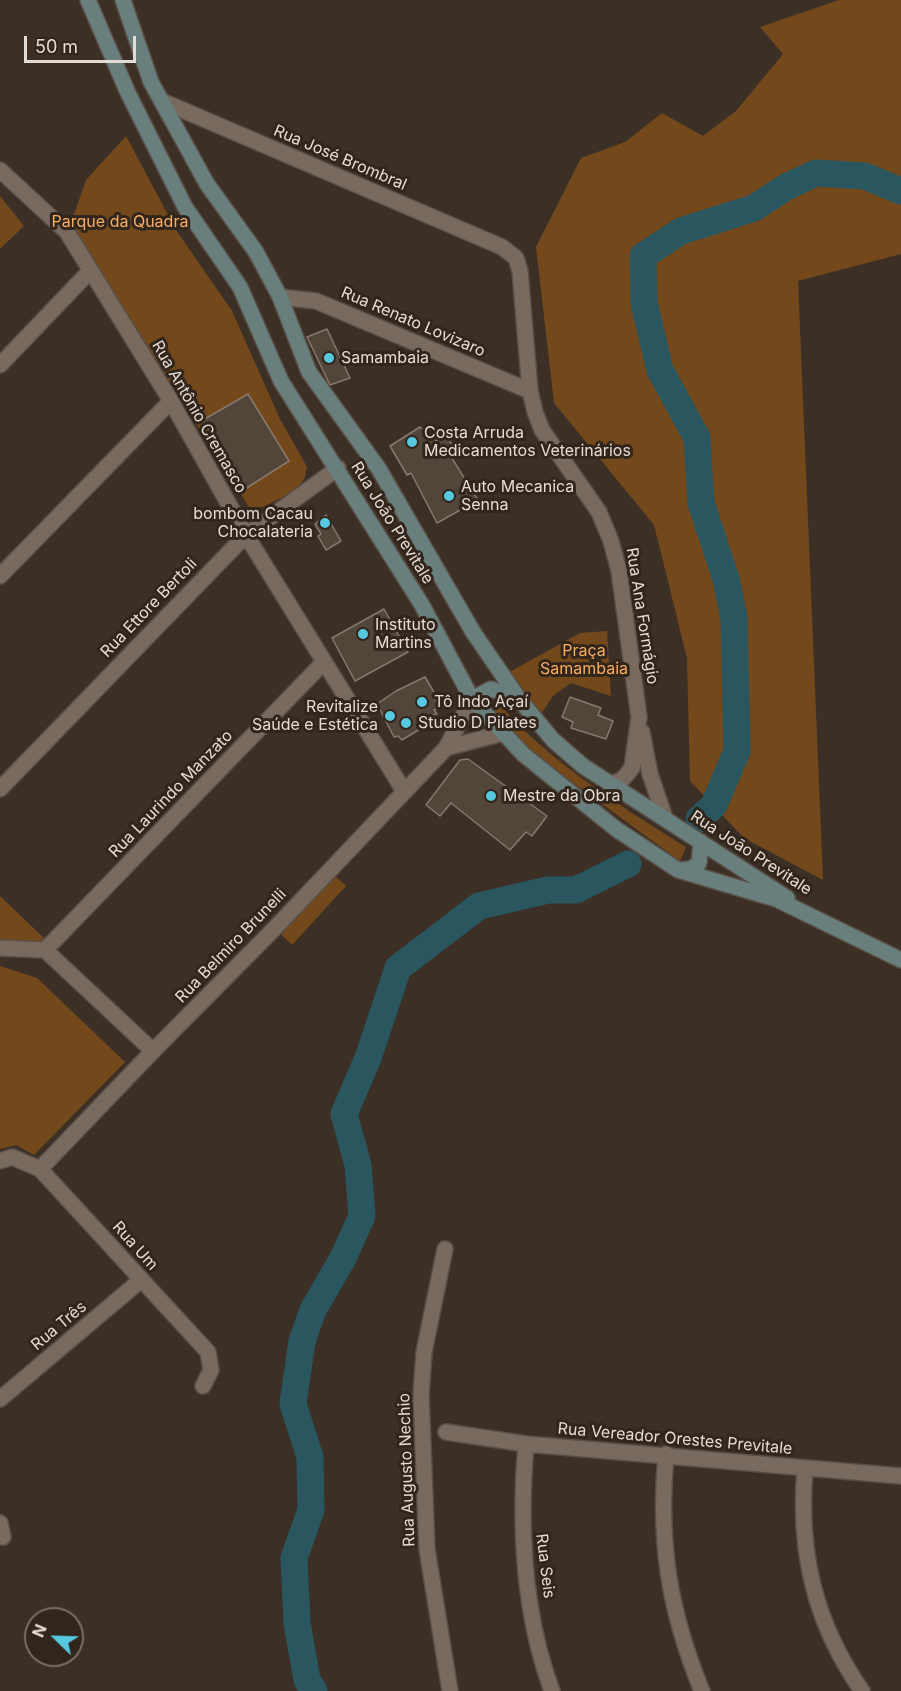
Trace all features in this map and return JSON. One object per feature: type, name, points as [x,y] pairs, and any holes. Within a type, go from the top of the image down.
[{"type":"main road","name":"Rua João Previtale","points":[[88,0],[128,93],[185,207],[240,287],[282,381],[422,605],[472,699],[523,753],[616,829],[678,870],[776,899],[901,960]]},
{"type":"main road","name":"Rua João Previtale","points":[[123,0],[151,82],[207,184],[256,252],[280,297],[309,372],[379,470],[473,632],[519,699],[554,740],[584,766],[817,918]]},
{"type":"main road","points":[[472,699],[491,689],[519,699]]},
{"type":"main road","points":[[678,870],[691,868],[699,863],[701,842]]},
{"type":"street","name":"Rua José Brombral","points":[[164,102],[502,247]]},
{"type":"street","name":"Rua Antônio Cremasco","points":[[0,170],[68,231],[90,271],[171,401],[246,535],[323,663],[404,790]]},
{"type":"street","name":"Rua Ana Formágio","points":[[502,247],[516,258],[520,271],[530,391],[542,430],[599,512],[620,571],[639,717],[632,768],[622,780],[611,784]]},
{"type":"street","points":[[0,365],[90,271]]},
{"type":"street","name":"Rua Renato Lovizaro","points":[[280,297],[316,301],[530,391]]},
{"type":"street","points":[[0,576],[171,401]]},
{"type":"street","name":"Rua Ettore Bertoli","points":[[0,789],[246,535],[338,468]]},
{"type":"street","name":"Rua Laurindo Manzato","points":[[45,950],[323,663]]},
{"type":"street","name":"Rua Belmiro Brunelli","points":[[40,1169],[275,928],[446,748],[472,699]]},
{"type":"street","name":"Rua João Previtale","points":[[639,717],[650,774],[665,818]]},
{"type":"street","points":[[446,748],[503,733]]},
{"type":"street","points":[[0,948],[45,950],[153,1051]]},
{"type":"street","name":"Rua Um","points":[[0,1161],[12,1156],[40,1169],[208,1352],[211,1370],[203,1386]]},
{"type":"street","name":"Rua Augusto Nechio","points":[[445,1249],[424,1352],[421,1395],[427,1549],[450,1691]]},
{"type":"street","name":"Rua Três","points":[[0,1399],[141,1280]]},
{"type":"street","name":"Rua Vereador Orestes Previtale","points":[[446,1432],[526,1444],[666,1454],[901,1476]]},
{"type":"street","name":"Rua Seis","points":[[526,1444],[522,1505],[525,1562],[536,1633],[552,1691]]},
{"type":"street","points":[[666,1454],[662,1498],[666,1569],[676,1616],[702,1691]]},
{"type":"street","points":[[805,1468],[802,1512],[814,1590],[825,1627],[862,1691]]},
{"type":"green space","points":[[839,0],[901,0],[901,254],[798,281],[823,880],[744,838],[690,781],[687,658],[654,525],[554,403],[536,247],[581,158],[625,142],[662,113],[703,136],[736,111],[783,54],[760,27]]},
{"type":"green space","name":"Parque da Quadra","points":[[126,136],[176,230],[232,311],[280,419],[307,467],[305,477],[297,490],[263,507],[249,507],[70,226],[86,180]]},
{"type":"green space","points":[[0,196],[24,226],[0,249]]},
{"type":"green space","name":"Praça Samambaia","points":[[607,631],[611,696],[571,683],[553,696],[541,714],[506,674],[580,633]]},
{"type":"green space","points":[[499,704],[541,746],[564,765],[611,799],[686,847],[680,861],[531,752],[490,711]]},
{"type":"green space","points":[[334,875],[346,886],[292,945],[281,934]]},
{"type":"green space","points":[[0,896],[45,939],[37,945],[0,943]]},
{"type":"green space","points":[[0,966],[37,978],[125,1062],[34,1155],[16,1145],[0,1149]]},
{"type":"building","name":"Samambaia","points":[[327,329],[350,378],[330,385],[307,337]]},
{"type":"building","points":[[248,394],[289,461],[245,489],[203,420]]},
{"type":"building","points":[[420,427],[437,441],[446,435],[454,448],[448,452],[478,500],[437,523],[411,473],[407,475],[390,446]]},
{"type":"building","points":[[326,515],[341,541],[326,550],[318,536],[321,534],[315,524]]},
{"type":"building","points":[[384,609],[408,652],[355,681],[332,638]]},
{"type":"building","points":[[425,677],[435,694],[433,696],[439,708],[434,710],[437,714],[428,716],[431,721],[418,726],[420,729],[402,740],[398,736],[394,737],[377,704],[396,691]]},
{"type":"building","points":[[570,697],[601,708],[598,715],[613,721],[606,739],[571,728],[573,722],[562,717]]},
{"type":"building","points":[[468,759],[547,816],[532,836],[526,832],[510,850],[451,803],[440,816],[426,805],[460,760]]},
{"type":"waterway","points":[[699,819],[714,805],[737,751],[734,618],[726,579],[701,503],[697,438],[660,370],[644,303],[643,256],[681,231],[754,208],[786,187],[816,173],[865,176],[901,191]]},
{"type":"waterway","points":[[314,1691],[307,1680],[297,1623],[294,1558],[311,1510],[310,1457],[293,1404],[302,1341],[313,1310],[343,1258],[362,1216],[358,1165],[344,1114],[368,1058],[398,968],[479,906],[548,890],[576,890],[628,864]]},
{"type":"place","name":"Samambaia","points":[[329,358]]},
{"type":"place","name":"Costa Arruda Medicamentos Veterinários","points":[[412,442]]},
{"type":"place","name":"Auto Mecanica Senna","points":[[449,496]]},
{"type":"place","name":"bombom Cacau Chocalateria","points":[[325,523]]},
{"type":"place","name":"Instituto Martins","points":[[363,634]]},
{"type":"place","name":"Tô Indo Açaí","points":[[422,702]]},
{"type":"place","name":"Revitalize Saúde e Estética","points":[[390,716]]},
{"type":"place","name":"Studio D Pilates","points":[[406,723]]},
{"type":"place","name":"Mestre da Obra","points":[[491,796]]}]
